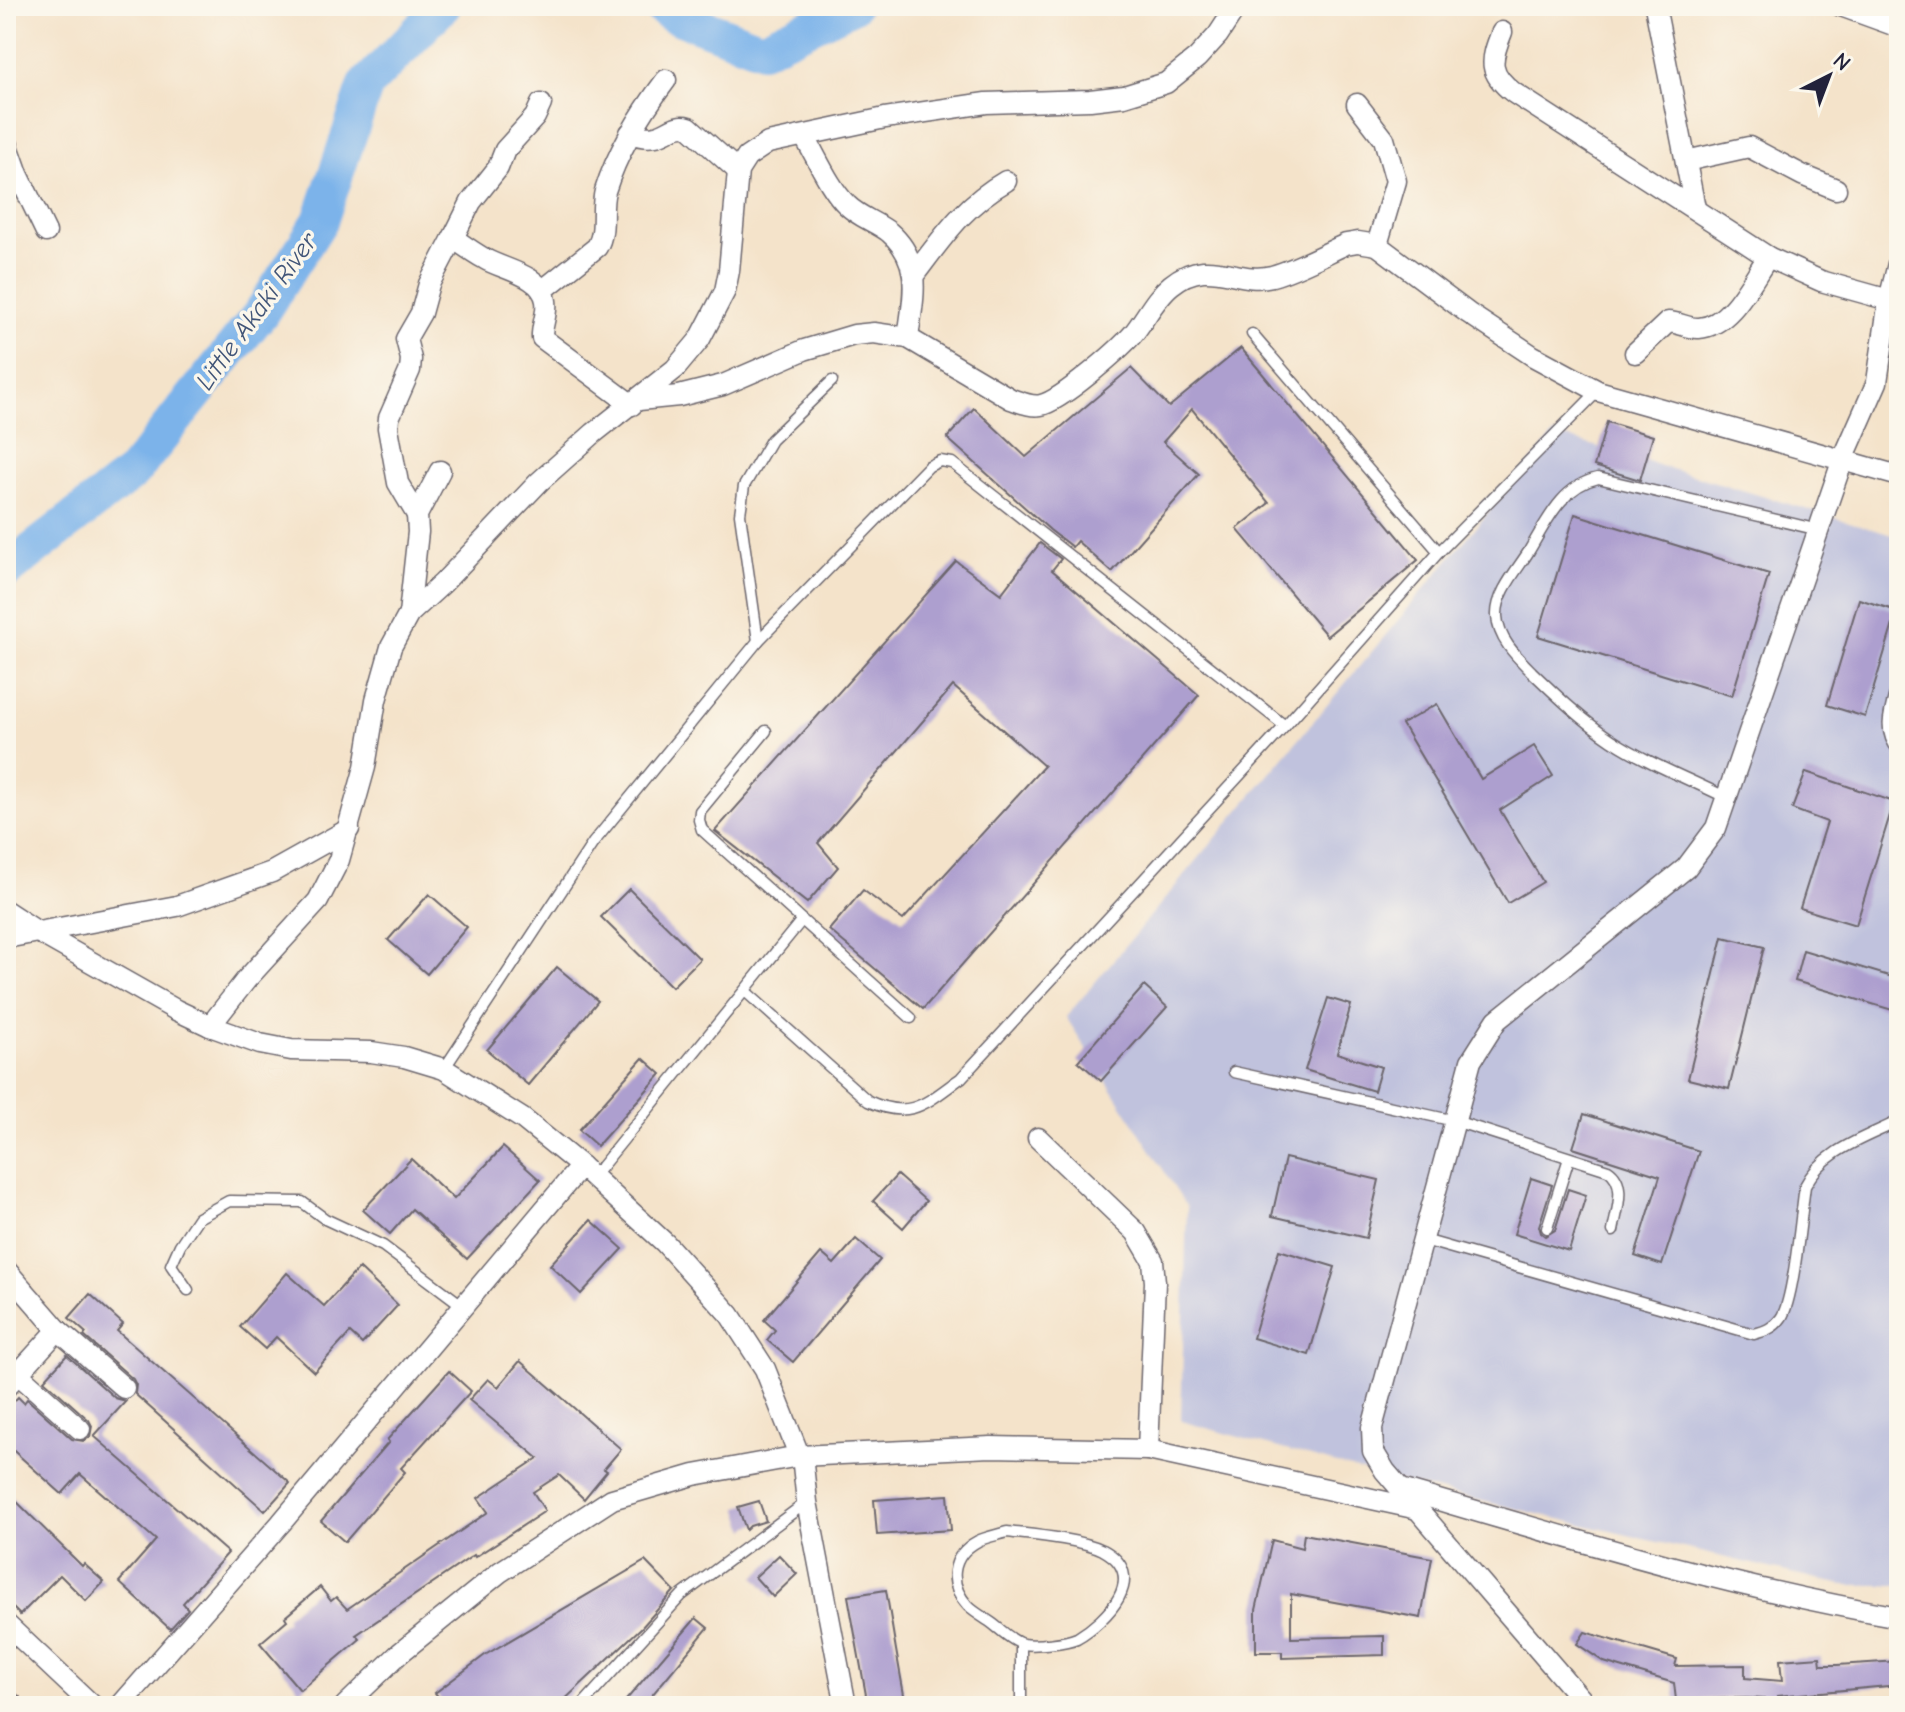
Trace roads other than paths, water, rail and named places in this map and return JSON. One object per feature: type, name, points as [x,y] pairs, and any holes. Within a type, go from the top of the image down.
[{"type":"street","points":[[210,1026],[246,980],[318,901],[339,860],[365,767],[376,700],[391,647],[409,614],[443,583],[539,482],[594,433],[675,369],[700,339],[725,291],[738,171],[756,149],[768,143],[885,118],[986,103],[1124,96],[1166,83],[1218,35],[1237,6]]},
{"type":"street","points":[[1655,6],[1695,208]]},
{"type":"street","points":[[1841,6],[1899,27]]},
{"type":"street","points":[[1502,32],[1495,50],[1493,68],[1500,83],[1768,257],[1821,281],[1889,300]]},
{"type":"street","points":[[543,290],[597,247],[605,193],[630,133],[646,105],[666,80]]},
{"type":"street","points":[[409,614],[417,515],[398,483],[389,418],[410,370],[406,339],[421,313],[429,284],[471,202],[498,168],[505,150],[535,117],[541,104]]},
{"type":"street","points":[[1357,104],[1384,139],[1396,181],[1377,245]]},
{"type":"street","points":[[630,133],[653,138],[676,127],[689,127],[738,171]]},
{"type":"street","points":[[804,136],[842,199],[891,234],[909,258],[914,275],[908,338]]},
{"type":"street","points":[[6,140],[18,174],[46,232]]},
{"type":"street","points":[[1686,161],[1749,147],[1836,189]]},
{"type":"street","points":[[914,275],[959,216],[980,197],[1006,181]]},
{"type":"street","points":[[453,238],[543,290],[546,320],[542,338],[635,402],[679,396],[723,385],[804,350],[854,335],[874,333],[908,338],[1011,399],[1028,405],[1040,405],[1055,399],[1121,346],[1158,298],[1186,275],[1223,271],[1257,277],[1271,276],[1346,244],[1377,245],[1468,313],[1520,347],[1598,391],[1899,476]]},
{"type":"street","points":[[1635,353],[1668,322],[1691,328],[1716,324],[1729,313],[1768,257]]},
{"type":"street","points":[[1587,1706],[1401,1489],[1373,1451],[1372,1428],[1471,1061],[1497,1020],[1686,868],[1716,828],[1843,459],[1877,382],[1889,300],[1899,260]]},
{"type":"street","points":[[417,515],[440,471]]},
{"type":"street","points":[[6,938],[177,906],[272,872],[349,829]]},
{"type":"street","points":[[6,911],[176,1010],[210,1026],[260,1044],[291,1050],[371,1052],[404,1057],[444,1069],[523,1119],[587,1171],[665,1243],[730,1315],[765,1369],[803,1465],[807,1502],[846,1706]]},
{"type":"street","points":[[1038,1138],[1136,1232],[1153,1261],[1155,1282],[1148,1450]]},
{"type":"street","points":[[120,1706],[281,1523],[463,1306],[587,1171]]},
{"type":"street","points":[[6,1270],[58,1330],[124,1388]]},
{"type":"street","points":[[58,1330],[12,1380],[80,1429]]},
{"type":"street","points":[[345,1706],[400,1653],[500,1572],[612,1499],[694,1475],[799,1456],[991,1447],[1148,1450],[1418,1509]]},
{"type":"street","points":[[1401,1489],[1637,1558],[1762,1589],[1899,1617]]},
{"type":"street","points":[[6,1624],[93,1706]]},
{"type":"street","points":[[6,1699],[13,1705]]},
{"type":"lane","points":[[1252,334],[1439,552]]},
{"type":"lane","points":[[758,641],[740,514],[744,486],[771,440],[832,381]]},
{"type":"lane","points":[[745,991],[868,1101],[888,1110],[907,1111],[961,1078],[1285,726],[1439,552],[1598,391]]},
{"type":"lane","points":[[444,1069],[593,843],[758,641],[929,466],[940,461],[952,463],[1285,726]]},
{"type":"lane","points":[[1728,799],[1613,741],[1572,710],[1514,654],[1499,625],[1500,597],[1557,504],[1583,481],[1598,478],[1819,530]]},
{"type":"lane","points":[[1899,679],[1887,731],[1899,751]]},
{"type":"lane","points":[[766,731],[700,811],[702,830],[911,1018]]},
{"type":"lane","points":[[587,1171],[745,991],[801,921]]},
{"type":"lane","points":[[1234,1072],[1455,1121],[1616,1175],[1620,1183],[1613,1231]]},
{"type":"lane","points":[[1424,1240],[1754,1334],[1771,1329],[1783,1316],[1789,1296],[1805,1186],[1812,1172],[1827,1157],[1899,1121]]},
{"type":"lane","points":[[1547,1228],[1569,1158]]},
{"type":"lane","points":[[188,1290],[171,1265],[198,1218],[229,1201],[302,1202],[325,1219],[383,1246],[463,1306]]},
{"type":"lane","points":[[584,1703],[682,1595],[807,1502]]},
{"type":"lane","points":[[1007,1532],[1050,1536],[1103,1550],[1117,1563],[1125,1579],[1121,1595],[1111,1611],[1090,1630],[1069,1642],[1021,1644],[969,1607],[956,1590],[952,1571],[960,1556],[977,1541],[1007,1532]]},
{"type":"lane","points":[[1021,1644],[1021,1706]]},
{"type":"waterway","name":"Little Akaki River","points":[[6,571],[133,472],[261,313],[320,221],[366,85],[443,6]]},
{"type":"waterway","name":"Little Akaki River","points":[[659,6],[673,15],[762,49],[852,6]]}]
